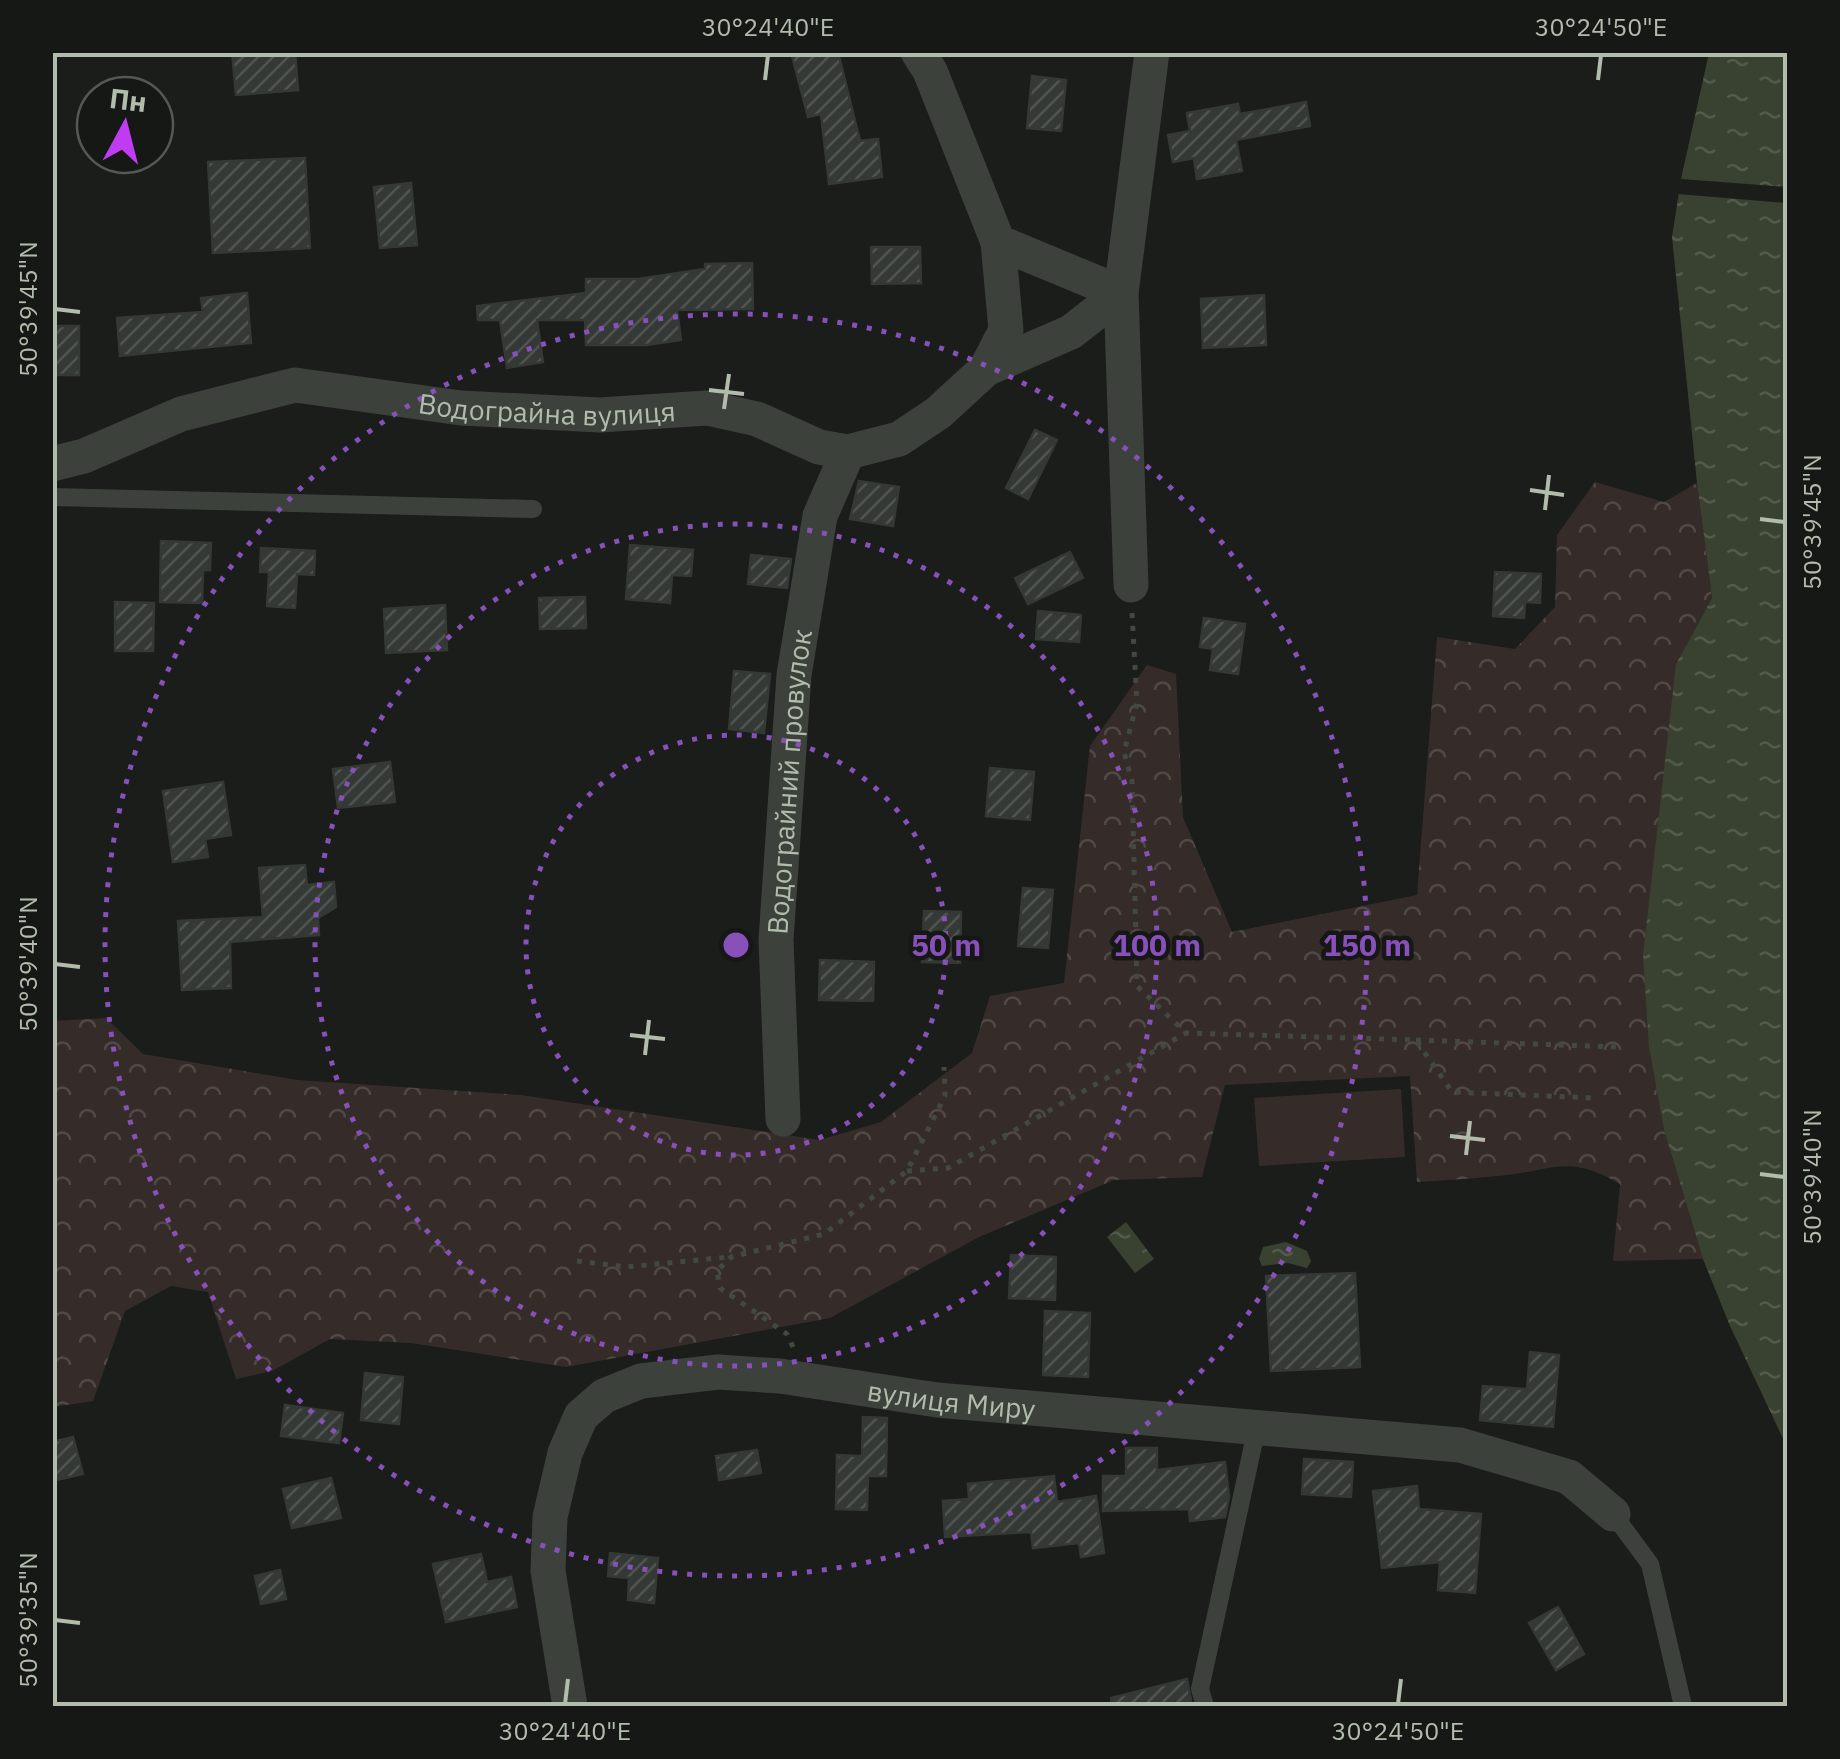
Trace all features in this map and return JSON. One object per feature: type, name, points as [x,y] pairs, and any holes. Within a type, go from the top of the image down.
[{"type":"street","points":[[918,52],[930,72],[998,242],[1006,330],[986,370]]},
{"type":"street","points":[[1130,585],[1121,293],[1152,52]]},
{"type":"street","points":[[998,242],[1121,293]]},
{"type":"street","name":"Водограйна вулиця","points":[[52,464],[84,456],[181,414],[294,385],[460,408],[600,415],[707,408],[757,418],[819,448],[848,452],[899,439],[938,414],[986,370],[1070,332],[1121,293]]},
{"type":"street","name":"Водограйний провулок","points":[[783,1119],[776,940],[794,675],[820,516],[848,452]]},
{"type":"street","name":"вулиця Миру","points":[[570,1706],[548,1571],[550,1517],[565,1453],[580,1416],[604,1396],[641,1381],[718,1372],[780,1376],[937,1400],[1460,1444],[1569,1477],[1614,1514]]},
{"type":"lane","points":[[52,496],[533,508]]},
{"type":"lane","points":[[1205,1706],[1200,1689],[1258,1427]]},
{"type":"lane","points":[[1614,1514],[1650,1564],[1683,1706]]},
{"type":"path","points":[[1130,585],[1137,704],[1124,752],[1132,781],[1138,986],[1186,1032]]},
{"type":"path","points":[[906,1171],[948,1168],[1186,1032],[1618,1046]]},
{"type":"path","points":[[1416,1040],[1452,1092],[1594,1098]]},
{"type":"path","points":[[578,1261],[626,1267],[731,1257],[824,1234],[906,1171],[944,1096],[944,1066]]},
{"type":"path","points":[[731,1257],[716,1271],[720,1288],[787,1334],[795,1352],[780,1376]]},
{"type":"green space","points":[[1595,482],[1664,502],[1697,483],[1712,598],[1676,664],[1649,1048],[1664,1130],[1703,1259],[1613,1261],[1620,1184],[1586,1169],[1558,1166],[1497,1176],[1417,1182],[1410,1076],[1225,1085],[1202,1177],[1114,1180],[979,1237],[830,1318],[566,1367],[411,1343],[330,1339],[272,1371],[236,1379],[208,1292],[171,1286],[125,1311],[93,1401],[53,1407],[53,1021],[106,1018],[143,1054],[297,1080],[521,1095],[820,1140],[881,1122],[972,1053],[990,996],[1064,983],[1090,746],[1147,665],[1176,674],[1183,817],[1232,932],[1417,895],[1437,637],[1515,649],[1555,607],[1557,535]]},
{"type":"green space","points":[[1401,1089],[1405,1157],[1259,1166],[1254,1098]]},
{"type":"water","points":[[1709,53],[1787,53],[1787,1447],[1703,1259],[1664,1130],[1649,1048],[1643,955],[1676,664],[1712,598],[1672,237]]},
{"type":"water","points":[[1126,1222],[1154,1259],[1135,1273],[1107,1237]]},
{"type":"water","points":[[1286,1242],[1307,1251],[1311,1261],[1307,1268],[1288,1263],[1262,1266],[1259,1259],[1263,1247]]},
{"type":"pier","points":[[1681,179],[1787,187],[1787,203],[1678,194]]},
{"type":"building","points":[[232,52],[295,52],[298,90],[236,95]]},
{"type":"building","points":[[791,52],[838,52],[860,141],[878,139],[882,177],[829,184],[821,114],[808,117]]},
{"type":"building","points":[[1032,76],[1066,80],[1061,131],[1027,128]]},
{"type":"building","points":[[1306,102],[1310,126],[1236,140],[1242,171],[1197,179],[1194,158],[1173,162],[1168,135],[1190,131],[1187,113],[1238,104],[1240,114]]},
{"type":"building","points":[[305,158],[310,248],[213,253],[208,162]]},
{"type":"building","points":[[411,183],[417,245],[380,248],[374,187]]},
{"type":"building","points":[[871,247],[920,247],[921,283],[872,284]]},
{"type":"building","points":[[752,263],[753,309],[677,310],[681,340],[647,345],[586,345],[585,320],[537,320],[543,362],[507,368],[500,320],[478,320],[477,306],[586,293],[586,279],[638,279],[705,269],[705,264]]},
{"type":"building","points":[[247,293],[251,343],[120,356],[117,318],[203,312],[201,298]]},
{"type":"building","points":[[1264,295],[1266,345],[1203,348],[1201,299]]},
{"type":"building","points":[[52,326],[79,326],[79,375],[52,375]]},
{"type":"building","points":[[1035,430],[1057,440],[1028,499],[1006,488]]},
{"type":"building","points":[[859,481],[899,487],[893,526],[850,519]]},
{"type":"building","points":[[161,541],[211,543],[210,570],[203,570],[202,603],[160,602]]},
{"type":"building","points":[[630,545],[693,550],[691,576],[672,575],[670,603],[626,599]]},
{"type":"building","points":[[261,548],[315,551],[314,575],[297,574],[295,608],[267,606],[269,572],[260,572]]},
{"type":"building","points":[[1070,552],[1083,578],[1028,604],[1015,578]]},
{"type":"building","points":[[751,555],[791,559],[787,588],[748,584]]},
{"type":"building","points":[[1495,572],[1541,574],[1540,603],[1525,602],[1524,618],[1493,616]]},
{"type":"building","points":[[585,597],[586,628],[540,629],[539,598]]},
{"type":"building","points":[[115,602],[154,603],[153,651],[115,651]]},
{"type":"building","points":[[445,605],[447,650],[386,653],[384,609]]},
{"type":"building","points":[[1038,611],[1081,615],[1079,642],[1036,639]]},
{"type":"building","points":[[1204,618],[1245,624],[1238,674],[1210,670],[1213,649],[1200,647]]},
{"type":"building","points":[[734,671],[770,674],[764,733],[729,729]]},
{"type":"building","points":[[390,762],[395,802],[338,808],[333,769]]},
{"type":"building","points":[[990,768],[1034,772],[1030,820],[986,816]]},
{"type":"building","points":[[223,782],[231,835],[205,839],[208,857],[173,862],[163,791]]},
{"type":"building","points":[[305,865],[307,885],[334,882],[336,907],[318,918],[319,935],[230,942],[231,988],[182,990],[178,921],[263,917],[259,868]]},
{"type":"building","points":[[1023,888],[1053,890],[1048,948],[1018,946]]},
{"type":"building","points":[[924,911],[961,912],[960,963],[922,962]]},
{"type":"building","points":[[820,960],[874,962],[873,1001],[819,1000]]},
{"type":"building","points":[[1011,1255],[1056,1257],[1055,1300],[1009,1298]]},
{"type":"building","points":[[1355,1273],[1360,1367],[1271,1371],[1266,1276]]},
{"type":"building","points":[[1045,1311],[1090,1313],[1088,1377],[1043,1375]]},
{"type":"building","points":[[1530,1352],[1559,1355],[1553,1427],[1480,1420],[1483,1386],[1527,1389]]},
{"type":"building","points":[[365,1373],[403,1377],[399,1424],[361,1420]]},
{"type":"building","points":[[285,1405],[343,1413],[339,1443],[281,1436]]},
{"type":"building","points":[[863,1417],[887,1418],[886,1476],[868,1476],[867,1510],[836,1509],[837,1455],[862,1456]]},
{"type":"building","points":[[73,1437],[83,1474],[52,1481],[52,1442]]},
{"type":"building","points":[[1126,1448],[1157,1448],[1157,1470],[1225,1462],[1229,1497],[1225,1517],[1190,1521],[1189,1509],[1103,1511],[1103,1476],[1126,1476]]},
{"type":"building","points":[[757,1450],[761,1473],[719,1480],[716,1456]]},
{"type":"building","points":[[1304,1459],[1353,1462],[1351,1497],[1302,1494]]},
{"type":"building","points":[[1054,1476],[1057,1502],[1096,1496],[1104,1553],[1081,1557],[1079,1543],[1033,1548],[1031,1532],[945,1537],[943,1501],[969,1499],[968,1484]]},
{"type":"building","points":[[331,1478],[341,1518],[292,1528],[283,1489]]},
{"type":"building","points":[[1417,1486],[1419,1509],[1481,1514],[1475,1593],[1438,1590],[1440,1562],[1382,1568],[1373,1491]]},
{"type":"building","points":[[610,1553],[658,1558],[654,1603],[628,1600],[629,1578],[608,1576]]},
{"type":"building","points":[[481,1554],[487,1582],[511,1577],[517,1607],[446,1622],[433,1564]]},
{"type":"building","points":[[280,1570],[286,1599],[261,1604],[255,1576]]},
{"type":"building","points":[[1558,1607],[1584,1654],[1556,1670],[1529,1623]]},
{"type":"building","points":[[1187,1679],[1192,1706],[1112,1706],[1111,1698]]}]
